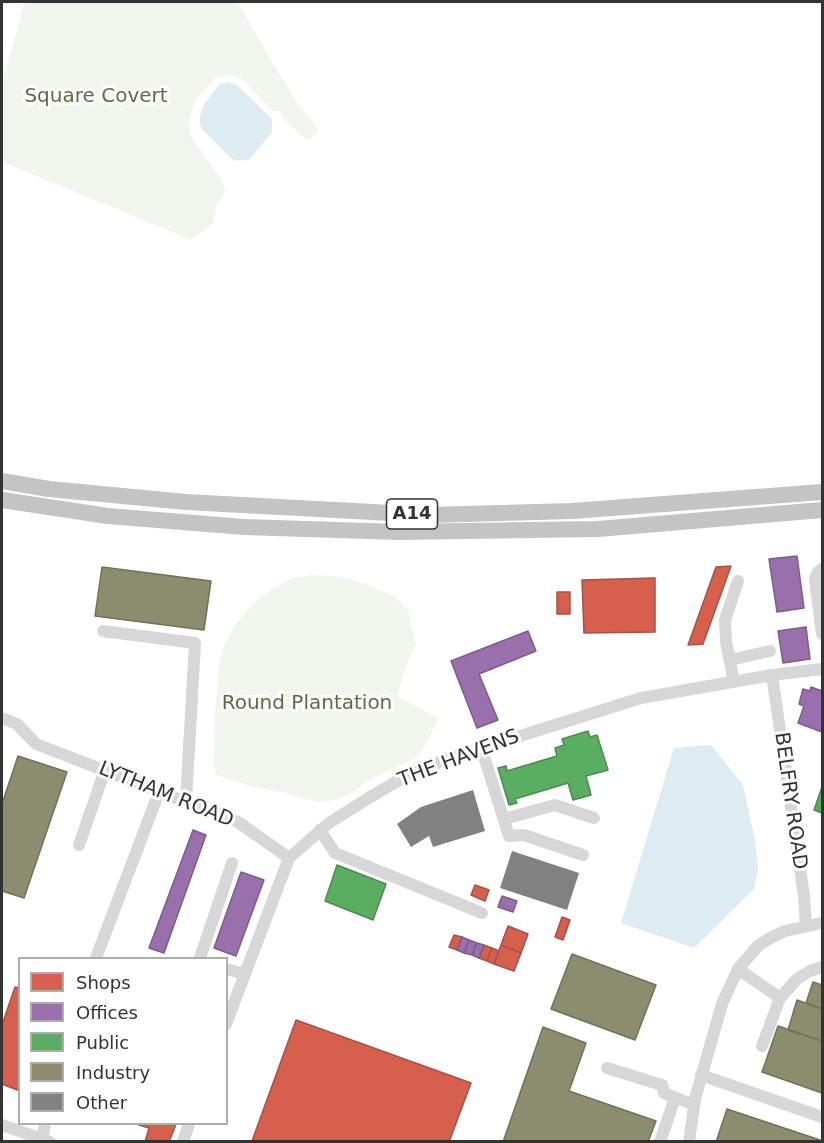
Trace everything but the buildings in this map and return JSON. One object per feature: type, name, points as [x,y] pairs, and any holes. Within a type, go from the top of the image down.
[{"type":"highway","name":"A14","points":[[2,481],[49,489],[186,502],[429,515],[572,511],[822,492]]},
{"type":"highway","name":"A14","points":[[2,500],[108,516],[244,527],[399,532],[598,529],[822,510]]},
{"type":"highway","name":"A14","points":[[777,514],[822,520]]},
{"type":"street","points":[[822,569],[815,579],[822,634]]},
{"type":"street","points":[[734,682],[725,620],[738,581]]},
{"type":"street","points":[[103,631],[195,643],[186,801]]},
{"type":"street","points":[[730,660],[770,651]]},
{"type":"street","name":"THE HAVENS","points":[[228,1019],[289,858],[320,830],[409,774],[481,747],[642,698],[772,675],[822,669]]},
{"type":"street","name":"BELFRY ROAD","points":[[772,675],[806,926]]},
{"type":"street","name":"LYTHAM ROAD","points":[[2,718],[17,723],[36,744],[238,822],[289,858]]},
{"type":"street","points":[[481,747],[509,836],[524,835],[583,855]]},
{"type":"street","points":[[79,845],[105,770]]},
{"type":"street","points":[[96,957],[159,792]]},
{"type":"street","points":[[504,819],[555,805],[594,818]]},
{"type":"street","points":[[320,830],[334,853],[482,913]]},
{"type":"street","points":[[200,957],[232,863]]},
{"type":"street","points":[[689,1142],[694,1105],[722,1004],[738,969],[758,946],[770,938],[785,931],[822,923]]},
{"type":"street","points":[[762,1046],[780,998],[797,980],[810,971],[822,967]]},
{"type":"street","points":[[738,969],[780,998]]},
{"type":"street","points":[[228,970],[245,974]]},
{"type":"street","points":[[607,1068],[662,1085],[664,1093],[694,1105]]},
{"type":"street","points":[[702,1075],[822,1117]]},
{"type":"street","points":[[660,1142],[675,1098]]},
{"type":"street","points":[[2,1125],[46,1140],[45,1125]]},
{"type":"street","points":[[183,1142],[189,1125]]},
{"type":"green space","name":"Square Covert","points":[[25,2],[238,2],[274,66],[319,131],[307,140],[286,121],[280,111],[273,111],[243,80],[234,76],[215,78],[196,99],[188,121],[191,137],[223,182],[225,192],[217,204],[213,223],[192,240],[2,162],[2,83]]},
{"type":"green space","name":"Round Plantation","points":[[313,575],[336,576],[364,583],[395,597],[408,610],[416,645],[406,666],[397,696],[438,718],[418,757],[372,778],[353,792],[332,801],[316,802],[216,775],[214,765],[219,665],[225,643],[234,626],[258,599],[291,579]]},
{"type":"shaded area","points":[[228,82],[237,85],[272,119],[272,132],[249,160],[235,161],[202,129],[200,124],[200,116],[205,103],[220,84]]},
{"type":"shaded area","points":[[711,745],[743,785],[755,840],[758,868],[754,889],[694,948],[621,923],[674,748]]}]
